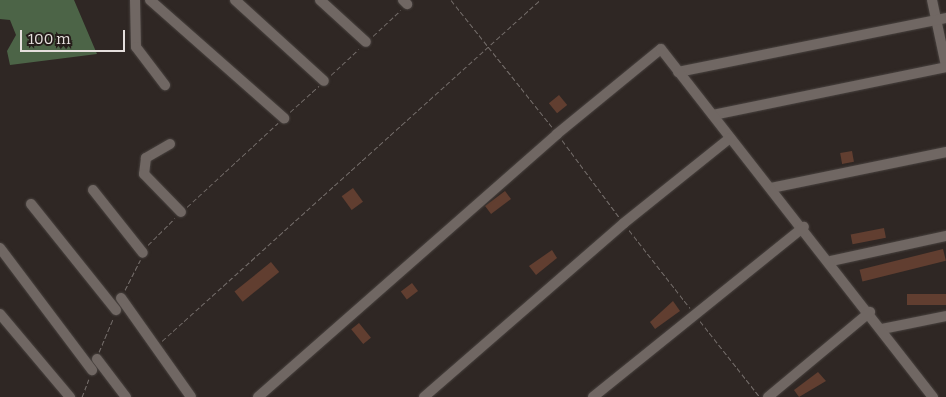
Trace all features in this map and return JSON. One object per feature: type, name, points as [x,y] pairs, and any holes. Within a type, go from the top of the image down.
[{"type":"street","points":[[135,0],[136,47],[165,85]]},
{"type":"street","points":[[150,0],[284,118]]},
{"type":"street","points":[[235,0],[324,81]]},
{"type":"street","points":[[320,0],[366,42]]},
{"type":"street","points":[[712,116],[946,67],[941,19],[932,0]]},
{"type":"street","points":[[678,72],[941,19]]},
{"type":"street","points":[[258,397],[557,134],[661,49],[712,116],[831,261],[933,397]]},
{"type":"street","points":[[424,397],[624,223],[730,138]]},
{"type":"street","points":[[170,144],[146,158],[144,174],[181,212]]},
{"type":"street","points":[[771,188],[946,152]]},
{"type":"street","points":[[93,190],[143,253]]},
{"type":"street","points":[[31,204],[116,310]]},
{"type":"street","points":[[593,397],[694,313],[804,227]]},
{"type":"street","points":[[831,261],[946,236]]},
{"type":"street","points":[[0,248],[92,370]]},
{"type":"street","points":[[120,298],[191,397]]},
{"type":"street","points":[[768,397],[870,312]]},
{"type":"street","points":[[0,314],[70,397]]},
{"type":"street","points":[[882,329],[946,316]]},
{"type":"street","points":[[97,359],[126,397]]},
{"type":"path","points":[[451,0],[489,45],[624,223],[760,397]]},
{"type":"path","points":[[156,346],[540,0]]},
{"type":"path","points":[[120,298],[143,253],[181,212],[237,161]]},
{"type":"path","points":[[97,359],[116,310]]},
{"type":"path","points":[[82,397],[92,370]]},
{"type":"green space","points":[[0,0],[74,0],[97,54],[10,65],[7,51],[16,35],[10,20],[0,19]]},
{"type":"building","points":[[559,95],[567,105],[557,113],[549,103]]},
{"type":"building","points":[[852,151],[854,162],[842,164],[840,153]]},
{"type":"building","points":[[353,188],[363,202],[352,210],[342,196]]},
{"type":"building","points":[[505,191],[511,199],[491,214],[485,206]]},
{"type":"building","points":[[884,228],[886,238],[853,244],[851,234]]},
{"type":"building","points":[[943,249],[946,261],[862,281],[860,270]]},
{"type":"building","points":[[552,250],[557,258],[536,275],[529,266]]},
{"type":"building","points":[[271,262],[279,272],[243,302],[234,292]]},
{"type":"building","points":[[412,283],[418,291],[407,299],[401,291]]},
{"type":"building","points":[[907,294],[946,294],[946,305],[907,305]]},
{"type":"building","points":[[673,301],[680,311],[655,329],[650,322]]},
{"type":"building","points":[[359,323],[371,338],[363,344],[351,329]]},
{"type":"building","points":[[818,372],[826,381],[799,397],[794,390]]}]
